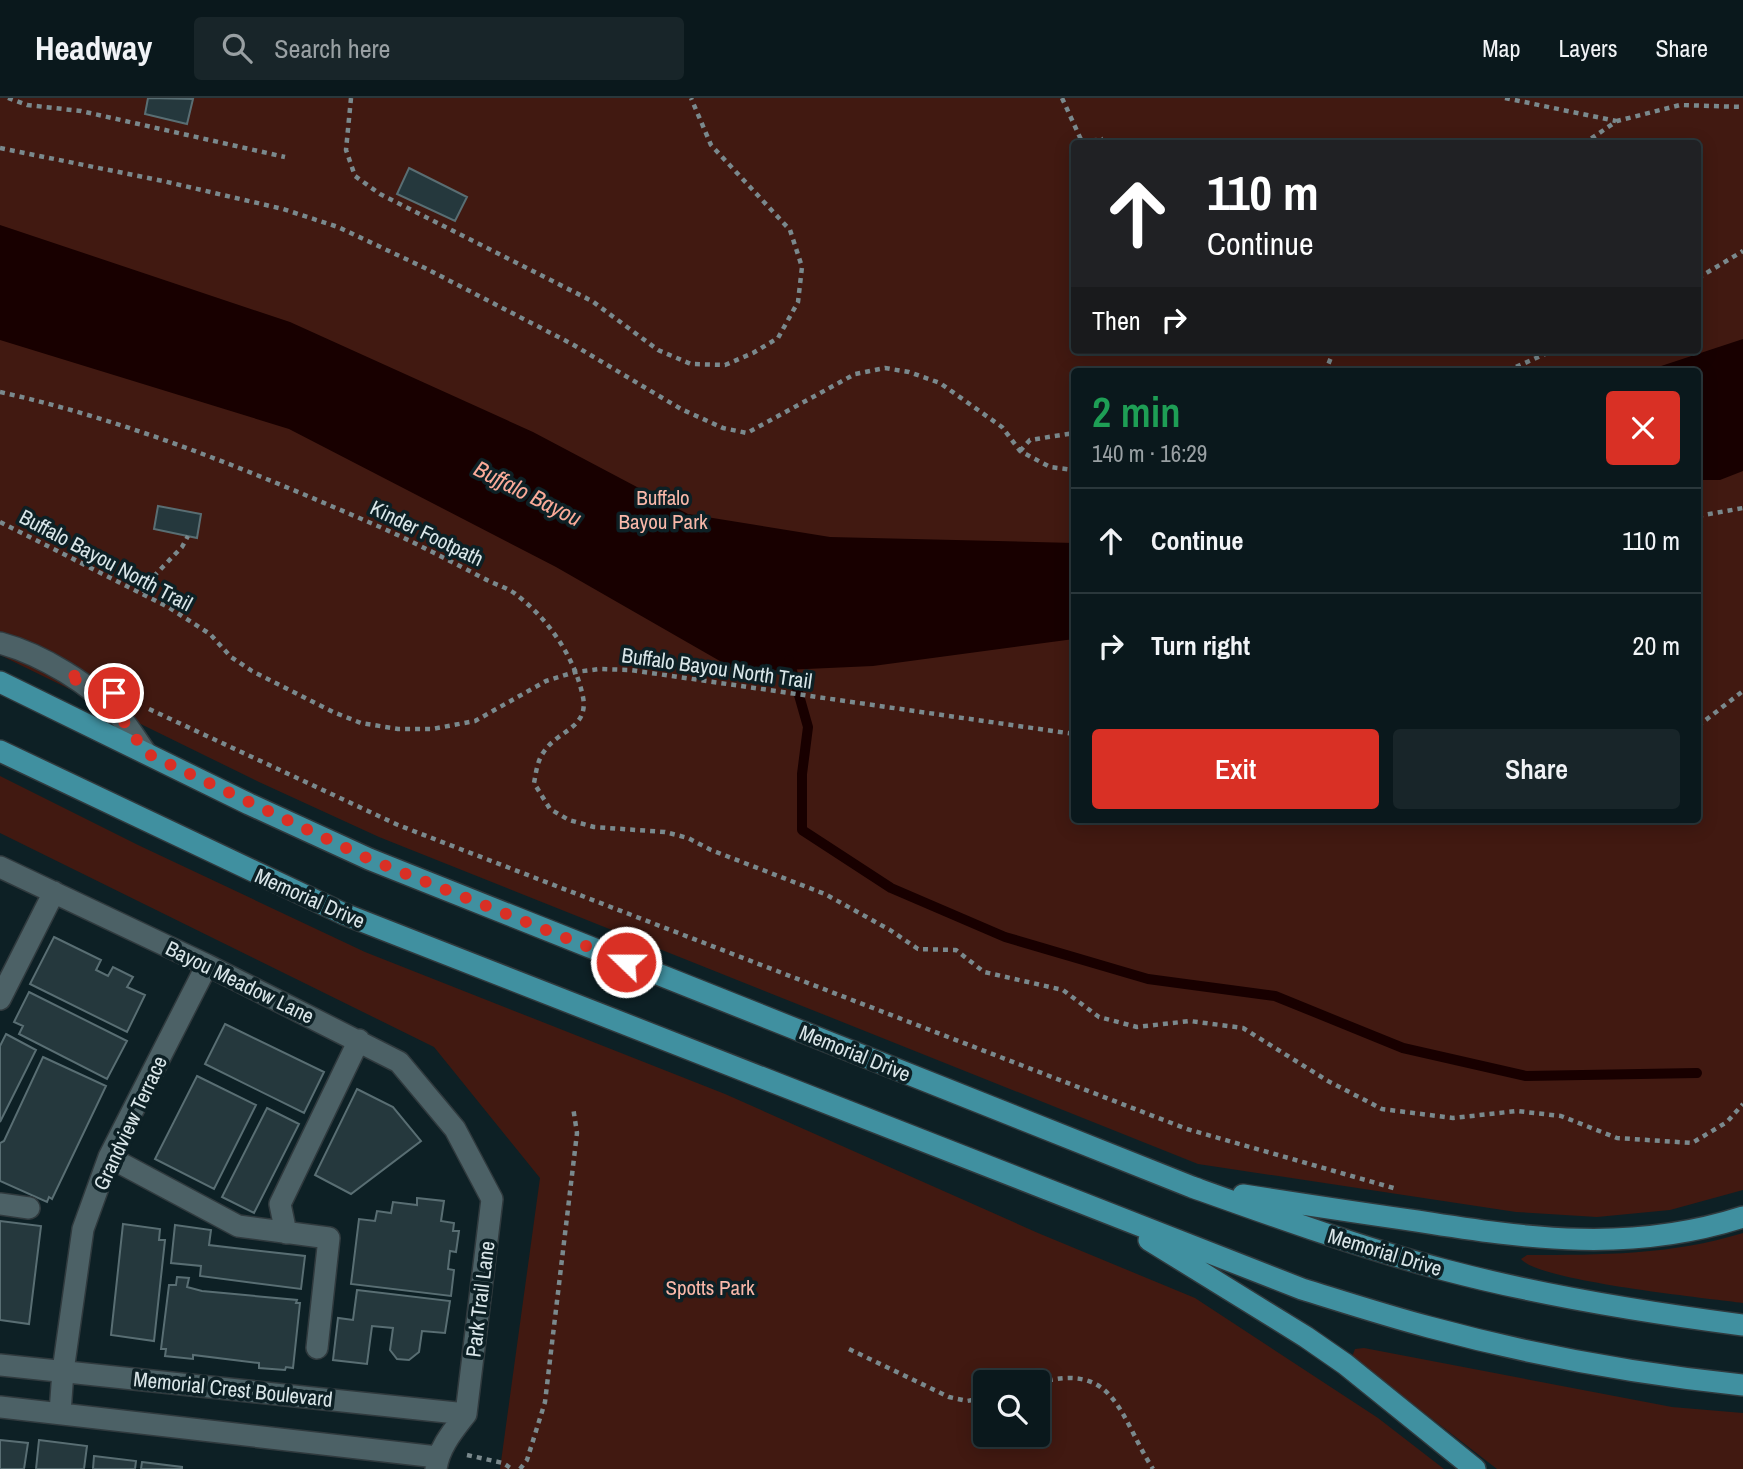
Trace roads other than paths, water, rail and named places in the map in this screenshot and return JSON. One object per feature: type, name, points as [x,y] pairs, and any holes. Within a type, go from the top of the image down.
[{"type":"main road","name":"Memorial Drive","points":[[0,682],[369,859],[1192,1187],[1320,1232],[1445,1270],[1571,1299],[1743,1325]]},
{"type":"main road","name":"Memorial Drive","points":[[0,751],[344,914],[1302,1289],[1429,1328],[1562,1359],[1674,1378],[1743,1385]]},
{"type":"main road","points":[[1192,1187],[1513,1236],[1597,1241],[1674,1234],[1743,1217]]},
{"type":"main road","points":[[1105,1213],[1306,1337],[1345,1364],[1475,1469]]},
{"type":"street","points":[[0,643],[19,648],[66,672],[120,716],[146,753]]},
{"type":"street","name":"Bayou Meadow Lane","points":[[0,867],[396,1059],[455,1129]]},
{"type":"street","points":[[0,999],[54,892]]},
{"type":"street","name":"Grandview Terrace","points":[[60,1413],[63,1371],[83,1229],[109,1157],[206,965]]},
{"type":"street","points":[[286,1233],[279,1204],[359,1040]]},
{"type":"street","name":"Park Trail Lane","points":[[455,1129],[492,1199],[466,1414]]},
{"type":"street","points":[[109,1157],[239,1226],[329,1238],[317,1348]]},
{"type":"street","points":[[0,1204],[29,1208]]},
{"type":"street","name":"Memorial Crest Boulevard","points":[[0,1365],[466,1414]]},
{"type":"street","name":"Memorial Crest Boulevard","points":[[0,1407],[440,1455]]},
{"type":"street","points":[[440,1455],[466,1414]]},
{"type":"water","name":"Buffalo Bayou","points":[[0,225],[290,322],[533,432],[688,514],[830,537],[1071,543],[1071,639],[873,666],[739,672],[556,567],[289,429],[0,340]]},
{"type":"water","points":[[1743,339],[1743,471],[1720,480],[1701,480],[1701,368],[1655,368]]},
{"type":"waterway","points":[[789,660],[808,727],[802,774],[802,830],[891,888],[1005,937],[1148,979],[1275,996],[1403,1048],[1526,1076],[1697,1073]]},
{"type":"park label","name":"Buffalo Bayou Park","points":[[663,509]]},
{"type":"park label","name":"Spotts Park","points":[[710,1287]]}]
